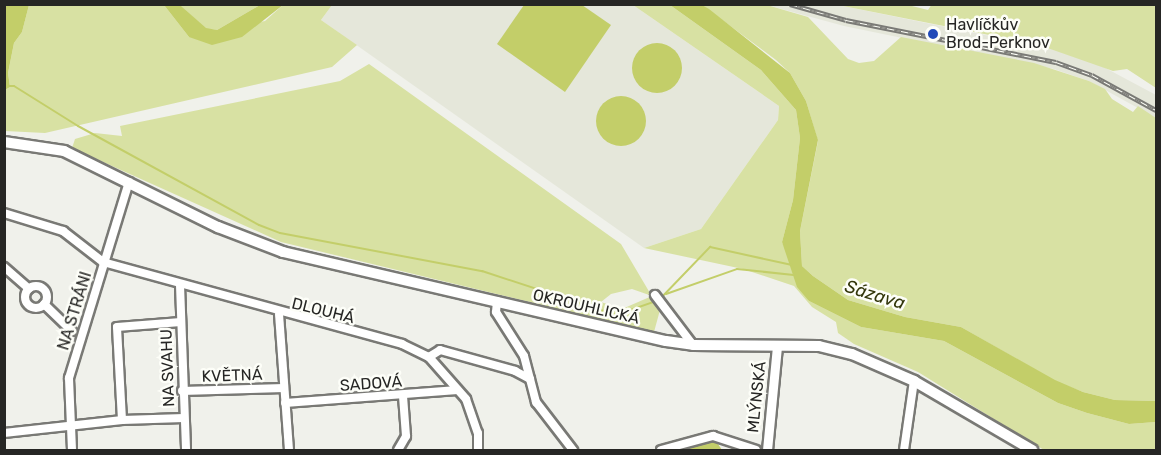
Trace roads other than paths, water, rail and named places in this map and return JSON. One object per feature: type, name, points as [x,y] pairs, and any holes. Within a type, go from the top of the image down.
[{"type":"main road","name":"OKROUHLICKÁ","points":[[4,142],[64,151],[218,227],[283,252],[693,345],[819,346],[841,352],[914,381],[1032,450]]},
{"type":"street","name":"NA STRÁNI","points":[[72,450],[69,378],[129,182]]},
{"type":"street","points":[[4,213],[63,231],[103,262]]},
{"type":"street","name":"DLOUHÁ","points":[[103,262],[279,314],[402,345],[429,357],[458,390],[471,409],[478,433],[478,450]]},
{"type":"street","points":[[4,267],[29,289]]},
{"type":"street","name":"NA SVAHU","points":[[180,285],[182,391],[186,450]]},
{"type":"street","points":[[29,289],[36,286],[45,290],[44,304]]},
{"type":"street","points":[[29,289],[28,303],[36,307],[44,304]]},
{"type":"street","points":[[655,295],[693,345]]},
{"type":"street","points":[[497,301],[496,312],[524,356],[537,402],[573,450]]},
{"type":"street","points":[[44,304],[72,331]]},
{"type":"street","points":[[279,314],[289,450]]},
{"type":"street","points":[[122,420],[117,327],[181,322]]},
{"type":"street","name":"MLÝNSKÁ","points":[[766,450],[777,347]]},
{"type":"street","points":[[429,357],[440,350],[515,370],[530,379]]},
{"type":"street","points":[[904,450],[914,381]]},
{"type":"street","name":"KVĚTNÁ","points":[[182,391],[284,388]]},
{"type":"street","name":"SADOVÁ","points":[[285,403],[403,396],[458,390]]},
{"type":"street","points":[[398,450],[406,436],[403,396]]},
{"type":"street","points":[[4,433],[122,420],[183,418]]},
{"type":"street","points":[[662,450],[713,436],[756,450]]},
{"type":"waterway","points":[[4,86],[14,86],[78,126],[259,225],[280,233],[482,271],[616,315],[659,300],[710,247],[792,265]]},
{"type":"waterway","points":[[666,294],[737,269],[794,275]]},
{"type":"railway","points":[[790,4],[846,20],[1056,62],[1092,75],[1156,110]]},
{"type":"place","name":"Havlíčkův Brod-Perknov","points":[[933,34]]},
{"type":"water label","name":"Sázava","points":[[875,295]]}]
